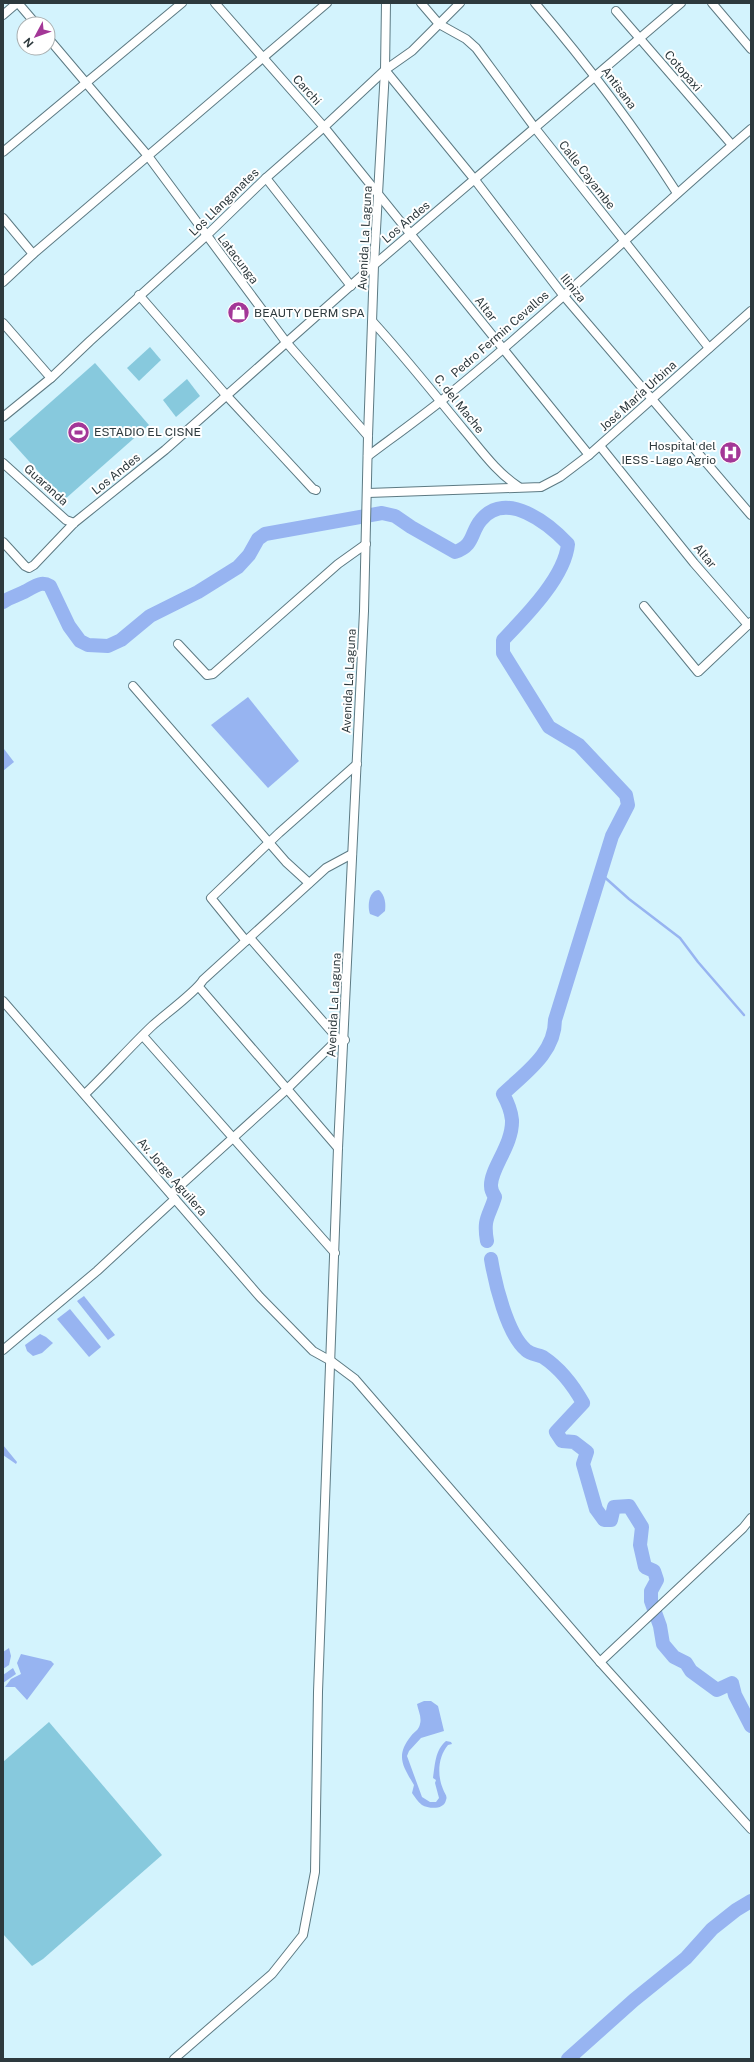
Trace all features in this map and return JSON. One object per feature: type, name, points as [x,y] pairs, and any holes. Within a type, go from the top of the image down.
[{"type":"street","points":[[3,15],[18,3],[29,16]]},
{"type":"street","points":[[3,152],[182,3]]},
{"type":"street","name":"Carchi","points":[[215,3],[261,58],[324,127],[378,195]]},
{"type":"street","points":[[3,282],[33,254],[327,3]]},
{"type":"street","name":"Avenida La Laguna","points":[[174,2059],[272,1974],[303,1935],[315,1872],[318,1692],[342,1040],[357,764],[368,493],[368,436],[374,264],[385,70],[386,3]]},
{"type":"street","points":[[421,3],[439,24]]},
{"type":"street","name":"Los Llanganates","points":[[3,417],[51,378],[139,295],[206,236],[266,178],[324,127],[385,70],[412,51],[460,3]]},
{"type":"street","name":"Antisana","points":[[536,3],[595,75],[641,137],[677,193]]},
{"type":"street","name":"Los Andes","points":[[3,542],[25,566],[29,568],[34,565],[74,523],[165,450],[374,264],[681,3]]},
{"type":"street","points":[[712,3],[751,49]]},
{"type":"street","name":"Cotopaxi","points":[[616,11],[732,145]]},
{"type":"street","name":"Calle Cayambe","points":[[439,24],[466,39],[476,48],[535,128],[709,348]]},
{"type":"street","name":"Latacunga","points":[[56,47],[148,156],[286,342],[368,436]]},
{"type":"street","name":"Iliniza","points":[[385,70],[474,180],[562,295],[751,515]]},
{"type":"street","name":"Pedro Fermin Cevallos","points":[[368,456],[440,402],[751,129]]},
{"type":"street","points":[[266,178],[351,286]]},
{"type":"street","name":"Altar","points":[[378,195],[589,455]]},
{"type":"street","points":[[3,218],[33,254]]},
{"type":"street","points":[[139,295],[226,395],[313,489],[316,490]]},
{"type":"street","name":"José María Urbina","points":[[519,487],[541,487],[560,477],[589,455],[652,401],[751,311]]},
{"type":"street","name":"C. del Mache","points":[[373,322],[409,361],[440,402],[504,477],[519,487]]},
{"type":"street","points":[[3,323],[51,378]]},
{"type":"street","name":"Altar","points":[[600,446],[694,563],[749,623]]},
{"type":"street","name":"Guaranda","points":[[3,463],[66,520],[74,523]]},
{"type":"street","points":[[368,493],[519,487]]},
{"type":"street","points":[[178,644],[206,674],[214,674],[338,564],[366,544]]},
{"type":"street","points":[[644,606],[698,672],[749,623]]},
{"type":"street","points":[[133,686],[286,862],[309,883]]},
{"type":"street","points":[[3,1350],[97,1271],[234,1137],[342,1040],[210,898],[357,764]]},
{"type":"street","points":[[84,1094],[189,993],[199,987],[202,980],[309,883],[326,868],[352,854]]},
{"type":"street","points":[[199,987],[338,1148]]},
{"type":"street","name":"Av. Jorge Aguilera","points":[[3,1002],[260,1297],[313,1351],[331,1361],[355,1379],[600,1662],[751,1829]]},
{"type":"street","points":[[143,1036],[234,1137],[335,1253]]},
{"type":"street","points":[[600,1662],[743,1528],[751,1518]]},
{"type":"shaded area","points":[[150,347],[161,360],[139,381],[127,368]]},
{"type":"shaded area","name":"ESTADIO EL CISNE","points":[[95,363],[149,425],[64,500],[9,439]]},
{"type":"shaded area","points":[[187,379],[200,396],[176,417],[163,400]]},
{"type":"shaded area","points":[[248,697],[299,761],[268,788],[211,725]]},
{"type":"shaded area","points":[[4,749],[14,762],[3,771],[3,750]]},
{"type":"shaded area","points":[[379,890],[384,897],[385,911],[378,917],[370,914],[369,907],[371,895]]},
{"type":"shaded area","points":[[84,1296],[115,1335],[108,1340],[77,1301]]},
{"type":"shaded area","points":[[70,1309],[101,1347],[89,1357],[57,1319]]},
{"type":"shaded area","points":[[40,1334],[53,1343],[42,1353],[33,1356],[27,1351],[25,1345]]},
{"type":"shaded area","points":[[3,1445],[17,1462],[16,1464],[3,1455]]},
{"type":"shaded area","points":[[9,1648],[11,1656],[9,1665],[3,1669],[3,1652]]},
{"type":"shaded area","points":[[21,1654],[51,1661],[54,1664],[27,1700],[15,1687],[5,1687],[11,1679],[21,1674],[17,1663]]},
{"type":"shaded area","points":[[13,1668],[16,1674],[3,1683],[3,1675]]},
{"type":"shaded area","points":[[424,1701],[431,1701],[438,1706],[444,1731],[421,1738],[409,1751],[407,1756],[422,1797],[430,1802],[436,1802],[439,1798],[435,1783],[436,1780],[433,1778],[438,1753],[446,1741],[451,1742],[452,1744],[448,1745],[440,1761],[439,1772],[441,1784],[446,1796],[445,1803],[436,1808],[422,1805],[412,1793],[414,1785],[402,1761],[403,1749],[420,1724],[417,1704]]},
{"type":"shaded area","points":[[49,1722],[162,1855],[43,1959],[32,1966],[3,1934],[3,1762]]},
{"type":"waterway","points":[[3,602],[37,585],[46,584],[50,586],[69,626],[80,641],[88,645],[108,646],[121,640],[150,616],[198,592],[238,567],[249,555],[258,539],[265,534],[382,513],[395,516],[411,527],[455,552],[466,546],[481,520],[491,511],[502,508],[515,509],[539,519],[568,544],[560,570],[552,583],[543,596],[503,640],[503,653],[549,727],[579,745],[626,795],[628,805],[612,836],[555,1020],[554,1032],[550,1043],[537,1062],[503,1094],[508,1104],[512,1120],[506,1147],[492,1179],[491,1189],[495,1197],[486,1222],[487,1241]]},
{"type":"waterway","points":[[601,874],[629,899],[680,938],[698,962],[744,1015]]},
{"type":"waterway","points":[[491,1259],[495,1281],[503,1308],[519,1342],[528,1352],[543,1357],[561,1372],[571,1384],[583,1403],[556,1432],[562,1441],[574,1442],[587,1452],[583,1464],[596,1509],[604,1520],[611,1520],[614,1507],[629,1506],[642,1527],[640,1545],[645,1567],[654,1571],[657,1580],[651,1591],[651,1601],[660,1626],[663,1644],[674,1657],[686,1663],[691,1671],[717,1690],[732,1683],[735,1695],[751,1726]]},
{"type":"waterway","points":[[568,2059],[634,2000],[686,1958],[712,1929],[736,1910],[751,1901]]},
{"type":"place","name":"BEAUTY DERM SPA","points":[[238,313]]},
{"type":"place","name":"ESTADIO EL CISNE","points":[[79,432]]},
{"type":"place","name":"Hospital del IESS - Lago Agrio","points":[[731,453]]}]
